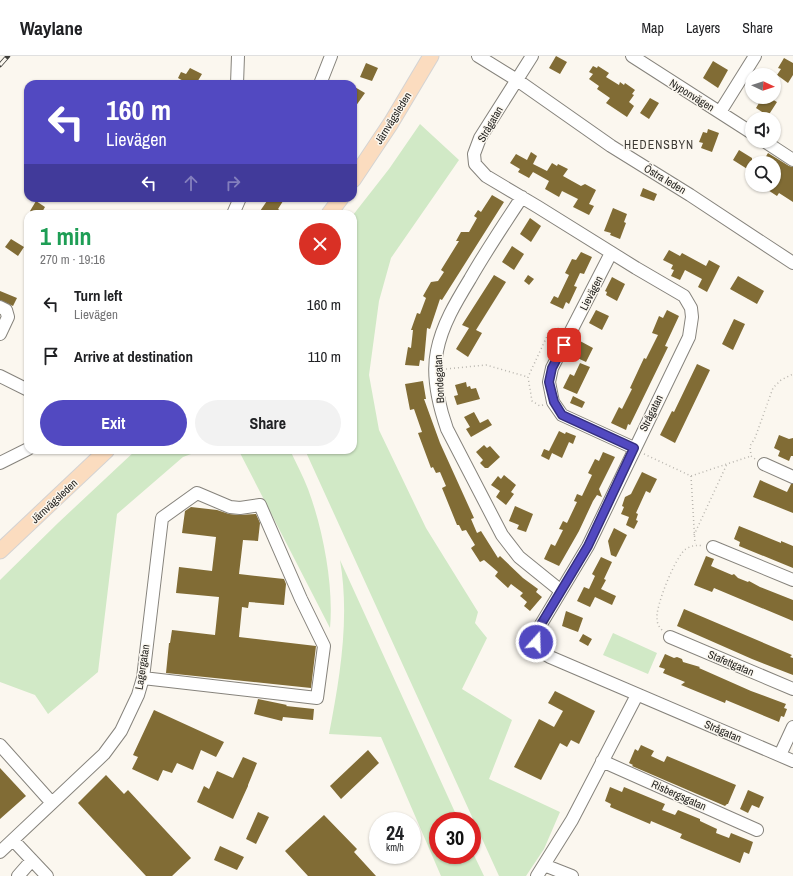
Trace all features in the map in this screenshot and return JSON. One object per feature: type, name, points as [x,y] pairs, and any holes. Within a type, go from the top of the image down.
[{"type":"main road","name":"Järnvägsleden","points":[[357,174],[431,56]]},
{"type":"main road","name":"Järnvägsleden","points":[[0,551],[103,454]]},
{"type":"street","points":[[237,80],[238,56]]},
{"type":"street","points":[[322,80],[332,56]]},
{"type":"street","name":"Östra leden","points":[[478,56],[517,80],[611,146],[690,194],[793,262]]},
{"type":"street","name":"Strågatan","points":[[532,56],[480,138],[474,154],[475,164],[486,176],[684,296],[691,308],[692,317],[689,337],[634,448],[588,546],[537,631],[536,642],[540,652],[550,657],[793,761]]},
{"type":"street","name":"Nyponvägen","points":[[632,56],[745,128]]},
{"type":"street","points":[[720,112],[755,56]]},
{"type":"street","points":[[775,148],[793,160]]},
{"type":"street","name":"Bondegatan","points":[[522,197],[477,267],[447,320],[437,352],[436,370],[438,391],[441,410],[447,429],[502,535],[519,557],[562,591]]},
{"type":"street","name":"Lievägen","points":[[612,253],[552,368],[549,382],[554,402],[562,415],[634,448]]},
{"type":"street","points":[[0,307],[6,310],[8,317],[0,334]]},
{"type":"street","points":[[0,368],[15,384]]},
{"type":"street","points":[[0,376],[24,388]]},
{"type":"street","points":[[0,463],[24,451]]},
{"type":"street","points":[[764,464],[793,476]]},
{"type":"street","name":"Lagergatan","points":[[0,852],[104,754],[121,731],[138,695],[143,678],[162,518],[197,493],[230,507],[240,508],[260,505],[301,599],[324,646],[317,698],[143,678]]},
{"type":"street","points":[[713,547],[793,580]]},
{"type":"street","name":"Stafettgatan","points":[[670,637],[793,689]]},
{"type":"street","points":[[537,876],[572,820],[637,695]]},
{"type":"street","points":[[780,755],[793,727]]},
{"type":"street","points":[[0,745],[52,803]]},
{"type":"street","name":"Risbergsgatan","points":[[602,761],[757,830]]},
{"type":"street","points":[[13,840],[47,876]]},
{"type":"street","points":[[18,876],[32,860]]},
{"type":"street","points":[[544,865],[572,876]]},
{"type":"path","points":[[436,370],[486,366],[528,377]]},
{"type":"path","points":[[751,456],[750,446],[755,438],[774,388],[782,380],[793,374]]},
{"type":"path","points":[[634,448],[643,454],[691,476],[751,456]]},
{"type":"path","points":[[751,456],[764,464]]},
{"type":"path","points":[[694,535],[727,464]]},
{"type":"path","points":[[691,476],[695,545]]},
{"type":"path","points":[[670,637],[659,627],[656,618],[658,605],[670,575],[685,549],[695,545],[713,547]]},
{"type":"green space","points":[[420,124],[459,160],[391,258],[379,301],[369,375],[379,430],[426,528],[478,612],[475,623],[487,638],[462,689],[512,720],[489,779],[560,812],[544,849],[526,876],[499,876],[481,836],[481,812],[470,812],[307,454],[357,454],[357,210],[389,169]]},
{"type":"green space","points":[[132,454],[191,454],[183,457],[117,514],[98,672],[48,714],[35,695],[0,682],[0,580]]},
{"type":"green space","points":[[241,454],[292,454],[308,489],[323,539],[329,576],[331,612],[330,628]]},
{"type":"green space","points":[[340,560],[455,812],[429,812],[429,848],[421,830],[421,812],[413,812],[381,737],[329,734],[337,691],[344,626],[343,582]]},
{"type":"green space","points":[[613,633],[657,653],[648,674],[603,655]]},
{"type":"green space","points":[[436,864],[478,864],[484,876],[441,876]]},
{"type":"building","points":[[556,56],[567,62],[560,74],[549,68]]},
{"type":"building","points":[[784,58],[793,63],[793,75],[788,83],[781,78],[781,68],[778,68]]},
{"type":"building","points":[[713,61],[728,70],[718,88],[703,78]]},
{"type":"building","points":[[366,63],[378,68],[372,81],[360,77]]},
{"type":"building","points":[[593,66],[597,68],[598,66],[609,73],[606,77],[619,85],[620,82],[624,85],[625,83],[635,90],[632,94],[634,95],[629,102],[634,106],[627,117],[606,103],[610,98],[597,89],[599,86],[589,79],[593,74],[589,72]]},
{"type":"building","points":[[190,68],[202,74],[198,80],[182,80],[178,78],[181,72],[186,74]]},
{"type":"building","points":[[357,88],[365,93],[357,104]]},
{"type":"building","points":[[650,98],[659,103],[649,119],[640,113]]},
{"type":"building","points":[[758,104],[776,104],[771,112],[762,112],[756,108]]},
{"type":"building","points":[[708,129],[719,133],[712,152],[701,148],[703,143],[699,142],[703,132],[707,133]]},
{"type":"building","points":[[739,150],[749,156],[745,156],[745,168],[733,160]]},
{"type":"building","points":[[531,152],[537,156],[533,164],[547,171],[552,163],[557,166],[558,164],[568,169],[563,176],[581,186],[585,184],[596,190],[589,204],[594,206],[589,215],[573,207],[578,199],[562,191],[559,197],[545,189],[549,181],[533,172],[529,178],[518,172],[520,169],[510,163],[516,154],[527,160]]},
{"type":"building","points":[[781,161],[793,167],[793,202],[779,193],[777,196],[771,192],[781,192]]},
{"type":"building","points":[[643,188],[657,194],[654,201],[640,196]]},
{"type":"building","points":[[492,195],[504,202],[442,300],[440,299],[430,329],[427,328],[424,361],[420,360],[419,366],[405,365],[408,347],[411,348],[413,330],[411,330],[417,313],[420,314],[426,298],[423,296],[431,282],[438,281],[444,272],[441,270],[459,241],[456,241],[461,232],[469,232],[477,218],[474,216],[478,210],[481,212]]},
{"type":"building","points":[[35,202],[45,207],[43,210],[31,210]]},
{"type":"building","points":[[266,202],[282,202],[278,209],[279,210],[261,210]]},
{"type":"building","points":[[613,208],[627,214],[624,222],[626,223],[620,239],[610,235],[611,233],[604,231]]},
{"type":"building","points":[[530,218],[541,226],[531,242],[520,234]]},
{"type":"building","points":[[11,239],[24,247],[18,256],[5,247]]},
{"type":"building","points":[[512,246],[524,254],[514,270],[502,262]]},
{"type":"building","points":[[669,250],[680,256],[682,253],[706,266],[709,260],[720,266],[707,292],[698,287],[702,279],[685,270],[680,280],[671,276],[674,270],[671,269],[673,265],[663,260]]},
{"type":"building","points":[[581,252],[592,257],[584,274],[580,273],[574,286],[577,287],[569,304],[566,302],[563,309],[550,303],[554,296],[558,298],[569,275],[565,273],[572,259],[576,260]]},
{"type":"building","points":[[494,275],[506,282],[476,330],[482,333],[468,357],[456,349],[469,328],[462,325]]},
{"type":"building","points":[[528,275],[534,279],[529,285],[524,281]]},
{"type":"building","points":[[738,276],[764,291],[757,304],[730,289]]},
{"type":"building","points":[[612,277],[625,284],[617,301],[606,295],[607,292],[605,291]]},
{"type":"building","points":[[0,291],[17,298],[13,306],[0,300]]},
{"type":"building","points":[[596,310],[609,316],[602,330],[589,323]]},
{"type":"building","points":[[667,310],[679,316],[665,346],[668,347],[630,425],[628,424],[626,430],[611,423],[619,407],[622,409],[632,389],[630,388],[644,358],[646,359],[658,335],[652,333],[659,316],[663,318]]},
{"type":"building","points":[[734,319],[745,324],[733,350],[722,344]]},
{"type":"building","points":[[580,341],[593,348],[586,362],[573,356]]},
{"type":"building","points":[[580,363],[590,367],[577,394],[563,388],[570,374],[574,376]]},
{"type":"building","points":[[697,364],[710,370],[675,443],[660,435],[672,411],[674,412]]},
{"type":"building","points":[[423,381],[426,399],[424,399],[440,443],[474,518],[471,519],[477,533],[481,531],[498,558],[500,556],[523,578],[538,589],[536,592],[542,597],[530,611],[524,606],[527,602],[520,596],[523,593],[511,584],[508,588],[495,576],[498,572],[484,560],[480,562],[471,548],[475,545],[466,530],[462,531],[459,525],[457,525],[442,488],[446,486],[440,472],[436,473],[433,467],[431,468],[418,433],[422,432],[414,409],[410,410],[405,384]]},
{"type":"building","points":[[466,382],[467,387],[470,386],[471,389],[476,388],[480,399],[457,405],[454,396],[458,395],[455,385]]},
{"type":"building","points":[[573,396],[585,402],[582,408],[570,403]]},
{"type":"building","points":[[474,412],[480,423],[488,419],[492,425],[471,437],[466,429],[470,427],[464,417]]},
{"type":"building","points":[[559,431],[576,436],[573,444],[569,442],[562,458],[552,453],[549,460],[541,456],[544,449],[549,451]]},
{"type":"building","points":[[779,435],[789,439],[793,438],[793,456],[791,456],[789,461],[778,456],[780,451],[774,448]]},
{"type":"building","points":[[484,445],[487,448],[490,446],[500,457],[488,468],[485,468],[480,463],[483,460],[476,452]]},
{"type":"building","points":[[603,452],[615,457],[599,489],[602,497],[597,495],[593,501],[579,531],[559,566],[544,559],[551,544],[555,546],[563,530],[559,529],[563,521],[567,523],[577,502],[574,501],[577,494],[582,496],[592,475],[588,473],[595,459],[599,461]]},
{"type":"building","points":[[642,472],[657,479],[650,493],[646,491],[636,513],[638,514],[636,520],[638,521],[634,529],[626,525],[629,517],[621,514],[624,507],[622,506],[625,497],[631,494]]},
{"type":"building","points":[[504,475],[516,485],[511,492],[514,494],[506,505],[496,497],[500,491],[491,485],[498,476],[501,479]]},
{"type":"building","points":[[760,480],[787,492],[791,484],[793,484],[793,513],[753,497]]},
{"type":"building","points":[[515,506],[533,514],[526,532],[517,529],[519,525],[509,521]]},
{"type":"building","points":[[191,507],[217,510],[229,514],[256,514],[260,523],[258,541],[243,540],[239,574],[284,579],[286,584],[284,605],[249,602],[248,608],[242,607],[239,637],[316,646],[311,688],[166,673],[172,630],[215,635],[219,597],[176,593],[179,567],[212,571],[216,537],[182,533],[185,511]]},
{"type":"building","points":[[739,526],[781,543],[781,541],[793,546],[793,568],[739,546],[740,542],[734,539]]},
{"type":"building","points":[[614,528],[627,535],[616,557],[611,555],[608,541]]},
{"type":"building","points":[[706,556],[714,559],[711,566],[732,575],[734,574],[738,578],[748,582],[749,581],[793,600],[793,621],[714,588],[712,592],[694,585]]},
{"type":"building","points":[[601,557],[612,562],[604,579],[606,580],[601,589],[616,596],[612,605],[595,597],[590,607],[577,601],[584,587],[589,589],[595,576],[592,574]]},
{"type":"building","points":[[684,609],[792,655],[790,657],[793,658],[793,675],[752,659],[677,626]]},
{"type":"building","points":[[566,611],[583,618],[578,632],[562,626]]},
{"type":"building","points":[[583,634],[592,639],[588,646],[579,641]]},
{"type":"building","points":[[665,654],[674,658],[677,657],[682,659],[683,662],[700,667],[699,668],[751,691],[786,704],[784,708],[787,709],[784,717],[781,716],[779,722],[726,700],[725,703],[681,685],[685,682],[663,673],[665,669],[659,667]]},
{"type":"building","points":[[555,691],[595,711],[579,744],[571,740],[567,747],[560,743],[541,780],[514,767],[539,719],[554,727],[563,711],[548,703]]},
{"type":"building","points":[[258,699],[287,705],[286,706],[314,709],[313,720],[283,717],[282,721],[254,714]]},
{"type":"building","points":[[154,710],[224,742],[216,757],[201,750],[193,770],[177,763],[172,773],[163,770],[158,781],[132,769],[138,757],[133,755]]},
{"type":"building","points":[[641,745],[654,751],[651,756],[664,762],[667,756],[736,785],[728,804],[725,806],[632,766],[633,765],[629,763],[635,749],[638,751]]},
{"type":"building","points":[[368,750],[379,763],[341,799],[330,786]]},
{"type":"building","points":[[243,757],[257,763],[233,819],[197,802],[204,786],[209,789],[217,771],[233,778]]},
{"type":"building","points":[[0,768],[26,796],[0,819]]},
{"type":"building","points":[[106,775],[124,794],[128,790],[191,858],[172,876],[146,876],[78,803]]},
{"type":"building","points":[[610,787],[622,792],[624,787],[665,804],[662,810],[675,815],[678,810],[700,819],[700,821],[717,829],[716,833],[729,838],[731,833],[753,842],[749,854],[744,852],[740,863],[680,838],[682,834],[651,821],[650,824],[610,807],[611,804],[605,801]]},
{"type":"building","points":[[748,790],[764,797],[759,808],[752,805],[748,813],[740,809]]},
{"type":"building","points":[[258,812],[269,817],[256,844],[246,839]]},
{"type":"building","points":[[324,815],[357,849],[354,852],[376,876],[308,876],[285,851]]},
{"type":"building","points":[[220,846],[244,857],[237,870],[214,860]]},
{"type":"railway","points":[[0,65],[8,56]]},
{"type":"district","name":"HEDENSBYN","points":[[659,145]]},
{"type":"route","points":[[536,642],[537,631],[588,546],[634,448],[562,415],[554,402],[549,382],[552,368],[564,345]]}]
